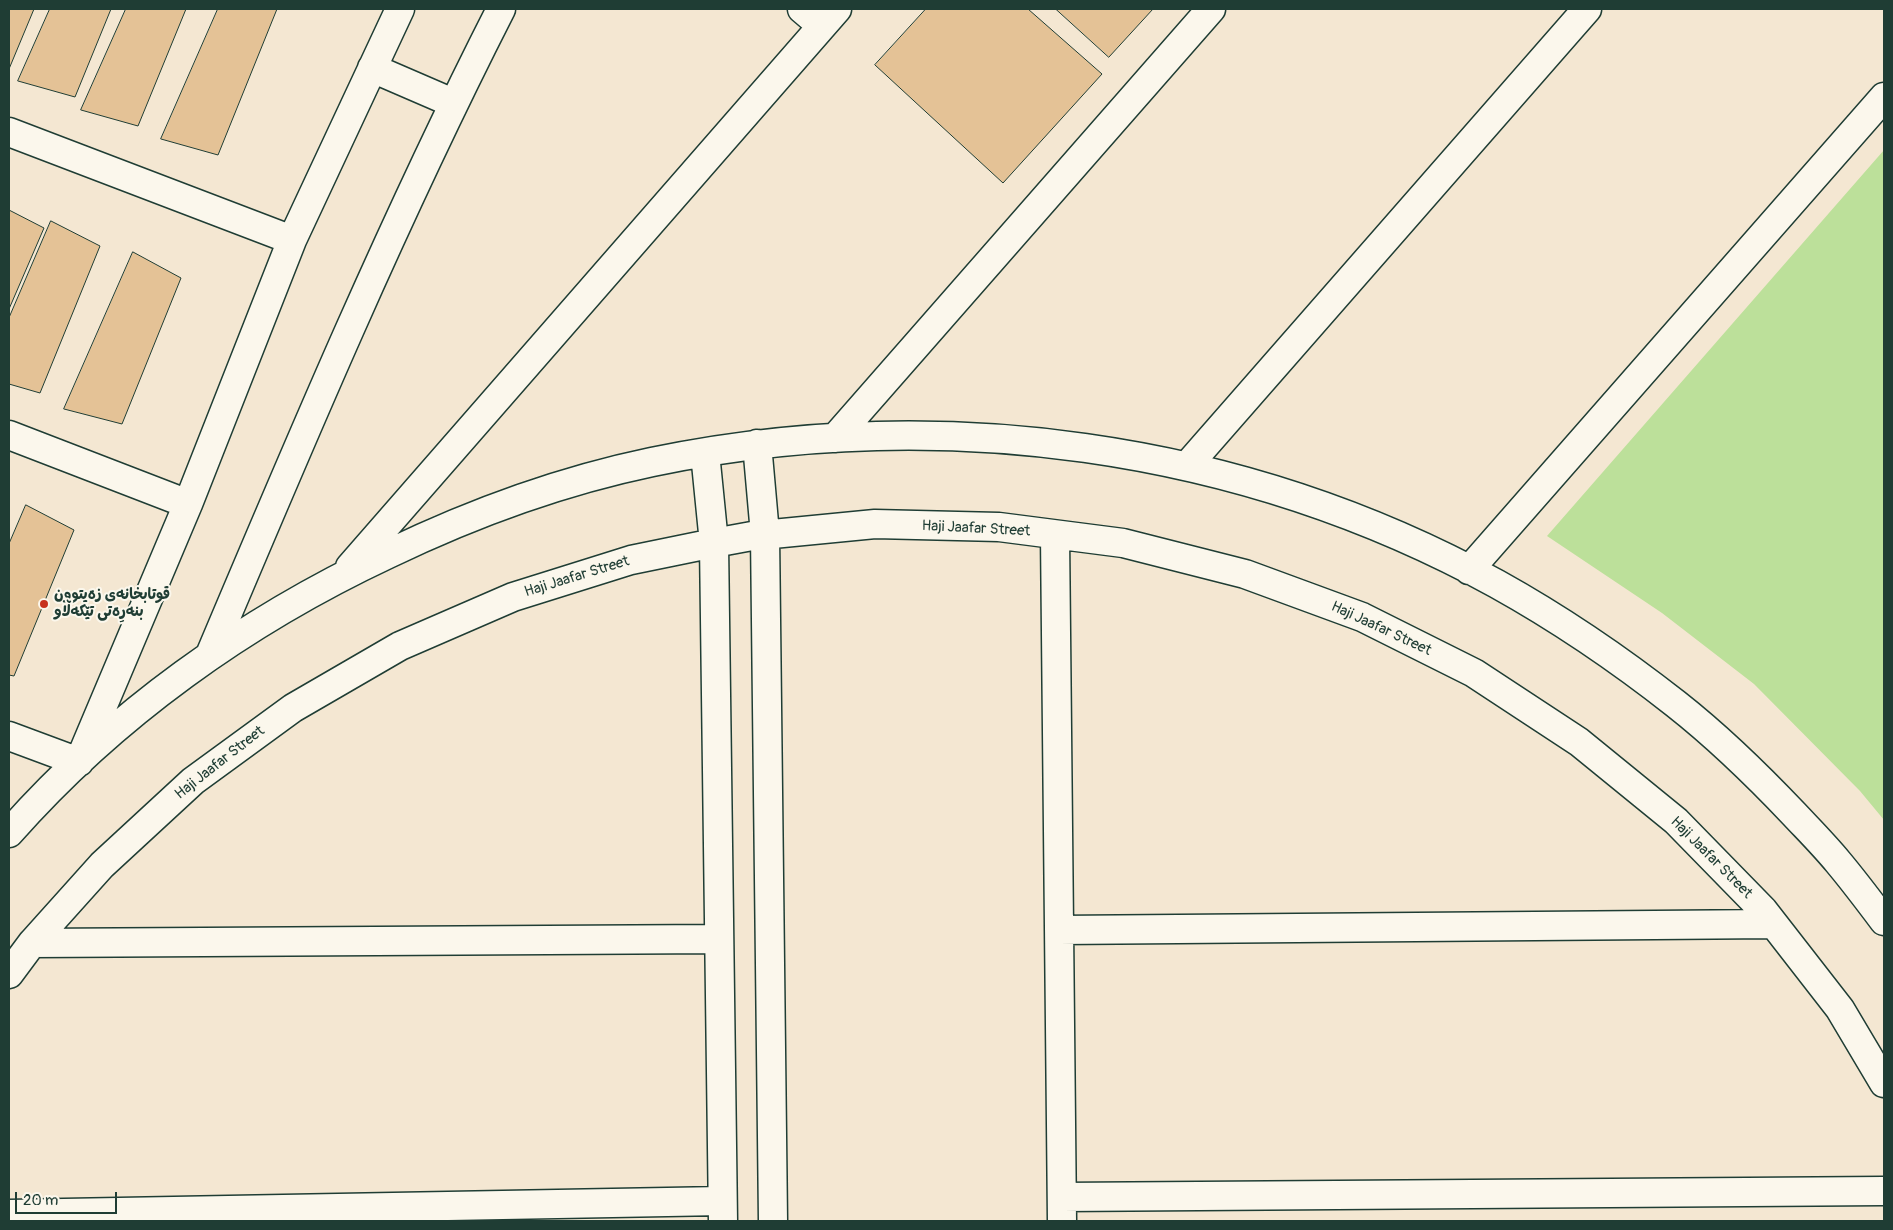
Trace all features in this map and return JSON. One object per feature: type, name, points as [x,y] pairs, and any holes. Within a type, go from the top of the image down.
[{"type":"street","points":[[79,762],[188,504],[292,240],[400,9]]},
{"type":"street","points":[[210,655],[328,376],[453,104],[501,9]]},
{"type":"street","points":[[835,438],[1211,9]]},
{"type":"street","points":[[1187,466],[1587,9]]},
{"type":"street","points":[[342,576],[821,14]]},
{"type":"street","points":[[372,68],[453,104]]},
{"type":"street","points":[[1469,570],[1884,97]]},
{"type":"street","points":[[9,132],[292,240]]},
{"type":"street","points":[[9,435],[188,504]]},
{"type":"street","points":[[9,833],[30,809],[101,742],[210,655],[257,624],[342,576],[441,529],[544,491],[650,463],[705,453],[757,444],[866,435],[976,436],[1084,447],[1187,466],[1297,497],[1399,536],[1497,584],[1591,641],[1678,706],[1760,778],[1835,858],[1884,921]]},
{"type":"street","points":[[757,444],[765,534],[773,1221]]},
{"type":"street","points":[[9,1214],[723,1211],[714,543],[705,453]]},
{"type":"street","name":"Haji Jaafar Street","points":[[9,974],[32,943],[102,865],[193,782],[301,704],[400,646],[513,597],[631,560],[714,543],[765,534],[875,524],[998,527],[1123,543],[1245,574],[1362,617],[1474,673],[1579,742],[1676,821],[1763,910],[1840,1010],[1884,1083]]},
{"type":"street","points":[[1056,535],[1062,1209],[1884,1191]]},
{"type":"street","points":[[9,736],[79,762]]},
{"type":"street","points":[[1059,930],[1773,924]]},
{"type":"street","points":[[32,943],[719,939]]},
{"type":"green space","points":[[1884,150],[1884,820],[1860,791],[1754,684],[1662,613],[1547,536]]},
{"type":"building","points":[[9,9],[34,9],[9,69]]},
{"type":"building","points":[[50,9],[111,9],[75,97],[18,81]]},
{"type":"building","points":[[126,9],[186,9],[138,126],[81,110]]},
{"type":"building","points":[[218,9],[277,9],[218,155],[161,139]]},
{"type":"building","points":[[926,9],[1028,9],[1102,74],[1003,183],[875,65]]},
{"type":"building","points":[[1056,9],[1153,9],[1109,57]]},
{"type":"building","points":[[9,210],[44,228],[9,309]]},
{"type":"building","points":[[51,221],[100,246],[40,393],[9,384],[9,318]]},
{"type":"building","points":[[133,252],[181,278],[122,424],[64,409]]},
{"type":"building","points":[[26,505],[74,530],[14,676],[9,675],[9,544]]},
{"type":"place","name":"قوتابخانەی زەیتوون بنەرِەتی تێکەڵاو","points":[[44,604]]}]
